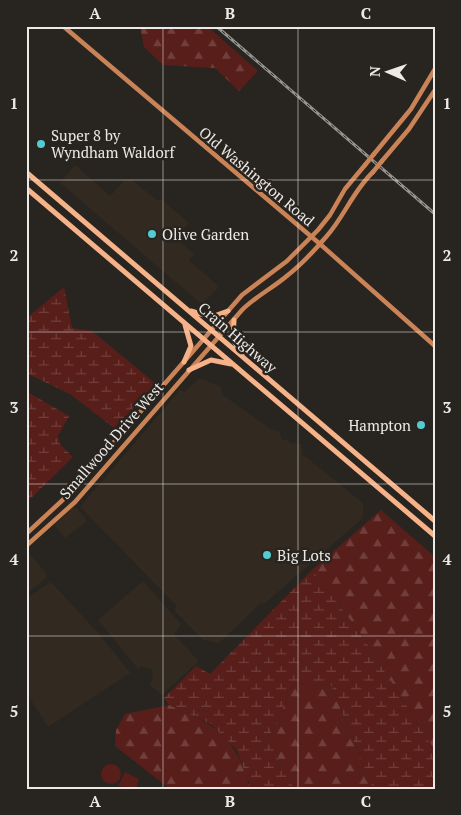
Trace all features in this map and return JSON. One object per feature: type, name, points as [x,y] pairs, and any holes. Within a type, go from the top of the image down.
[{"type":"highway","name":"Crain Highway","points":[[26,172],[435,521]]},
{"type":"highway","name":"Crain Highway","points":[[26,188],[435,536]]},
{"type":"highway","points":[[187,309],[210,317],[228,311]]},
{"type":"highway","points":[[234,320],[233,339],[250,365]]},
{"type":"highway","points":[[183,323],[191,346],[184,362]]},
{"type":"highway","points":[[189,370],[211,360],[234,365]]},
{"type":"main road","name":"Old Washington Road","points":[[63,26],[320,244],[435,346]]},
{"type":"main road","name":"Smallwood Drive West","points":[[26,534],[67,496],[242,295],[287,261],[311,238],[330,215],[348,184],[411,109],[435,69]]},
{"type":"main road","name":"Smallwood Drive West","points":[[26,546],[75,502],[255,297],[289,275],[320,244],[343,215],[359,187],[409,130],[435,90]]},
{"type":"shaded area","points":[[75,165],[110,196],[124,181],[131,179],[158,201],[161,199],[189,223],[175,237],[194,254],[189,260],[218,288],[204,302],[199,302],[60,183]]},
{"type":"shaded area","points":[[26,279],[29,316],[26,349]]},
{"type":"shaded area","points":[[200,378],[221,387],[223,395],[272,430],[279,431],[282,440],[287,439],[290,443],[301,444],[303,457],[306,457],[363,503],[363,518],[264,604],[262,602],[219,643],[203,640],[174,610],[177,606],[80,507],[180,390],[184,392]]},
{"type":"shaded area","points":[[73,507],[77,508],[87,521],[65,538],[54,525]]},
{"type":"shaded area","points":[[26,552],[30,554],[46,573],[47,577],[26,594]]},
{"type":"shaded area","points":[[143,581],[181,624],[174,635],[199,661],[162,695],[150,685],[153,675],[151,669],[142,666],[138,669],[98,620]]},
{"type":"shaded area","points":[[51,582],[100,635],[130,673],[48,727],[26,692],[26,599]]},
{"type":"green space","points":[[140,26],[207,26],[258,71],[239,91],[215,68],[163,65],[144,47]]},
{"type":"green space","points":[[64,287],[72,328],[92,331],[156,384],[114,428],[70,394],[26,373],[29,316]]},
{"type":"green space","points":[[26,391],[69,416],[58,436],[60,444],[73,457],[26,503]]},
{"type":"green space","points":[[381,510],[435,557],[435,751],[361,634],[312,570]]},
{"type":"green space","points":[[312,570],[361,634],[435,751],[435,789],[373,789],[331,685],[293,683],[277,724],[268,737],[294,789],[247,789],[249,782],[236,749],[211,724],[169,705],[164,698],[196,666],[210,674]]},
{"type":"green space","points":[[293,683],[331,685],[373,789],[294,789],[268,737],[277,724]]},
{"type":"green space","points":[[169,705],[204,721],[222,734],[237,754],[243,767],[248,780],[247,789],[170,789],[115,746],[116,730],[125,714]]},
{"type":"green space","points":[[111,764],[118,767],[121,774],[118,781],[111,784],[104,781],[101,774],[104,767]]},
{"type":"green space","points":[[125,772],[139,779],[136,789],[118,786]]},
{"type":"railway","points":[[216,26],[435,214]]},
{"type":"place","name":"Super 8 by Wyndham Waldorf","points":[[41,144]]},
{"type":"place","name":"Olive Garden","points":[[152,234]]},
{"type":"place","name":"Hampton","points":[[421,425]]},
{"type":"place","name":"Big Lots","points":[[267,555]]}]
